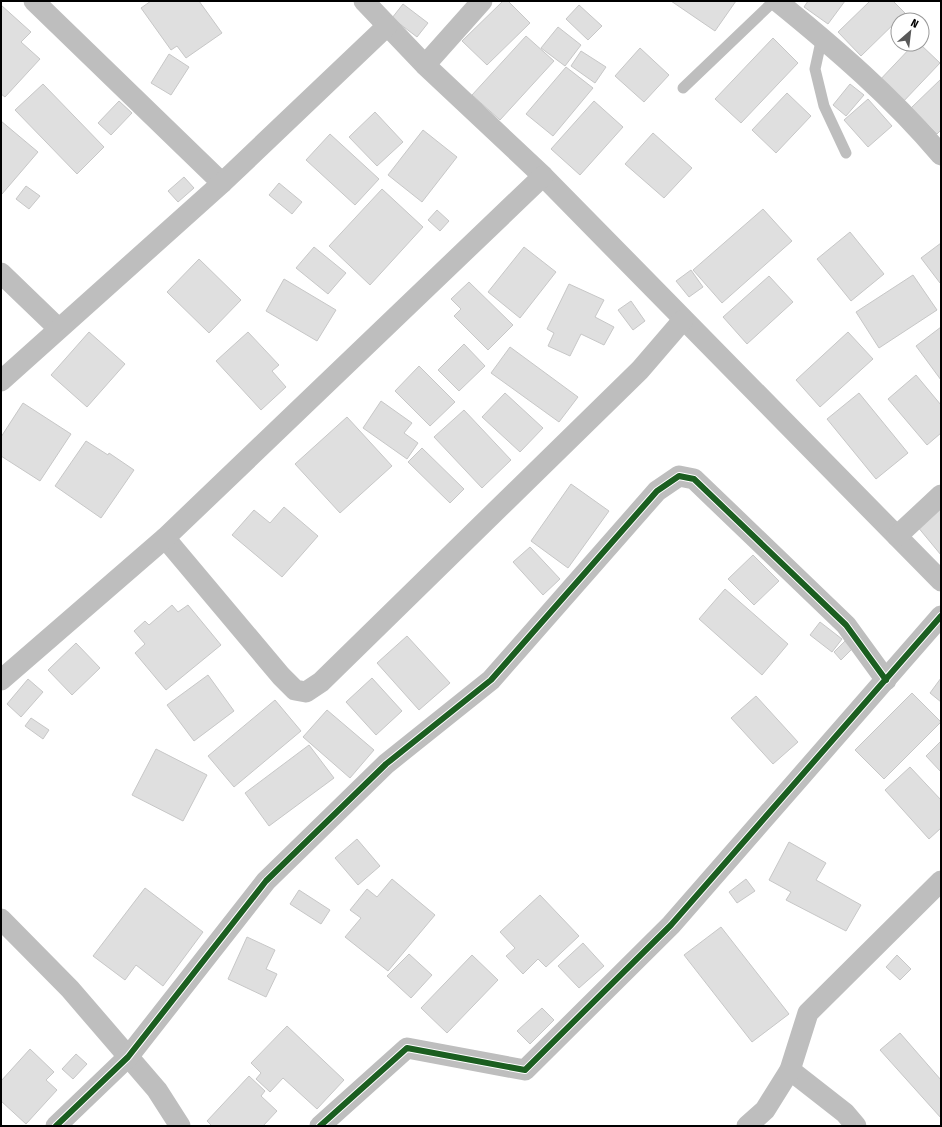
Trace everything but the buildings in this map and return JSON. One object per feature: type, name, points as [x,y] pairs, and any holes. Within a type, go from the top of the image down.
[{"type":"street","points":[[34,1],[222,183]]},
{"type":"street","points":[[364,1],[425,65],[543,176],[941,581]]},
{"type":"street","points":[[425,65],[482,1]]},
{"type":"street","points":[[776,1],[822,37],[918,127],[941,155]]},
{"type":"street","points":[[1,381],[58,328],[222,183],[387,26]]},
{"type":"street","points":[[1,680],[165,538],[543,176]]},
{"type":"street","points":[[1,273],[58,328]]},
{"type":"street","points":[[165,538],[281,676],[295,690],[306,692],[321,682],[640,370],[683,320]]},
{"type":"street","points":[[56,1126],[128,1057],[266,881],[386,764],[491,680],[657,491],[679,476],[694,479],[846,625],[886,680]]},
{"type":"street","points":[[897,536],[941,495]]},
{"type":"street","points":[[320,1126],[407,1048],[525,1070],[671,926],[941,616]]},
{"type":"street","points":[[747,1126],[765,1110],[790,1070],[808,1013],[941,881]]},
{"type":"street","points":[[1,919],[70,989],[157,1090],[180,1126]]},
{"type":"street","points":[[790,1070],[845,1113],[856,1126]]},
{"type":"lane","points":[[683,88],[776,1]]},
{"type":"lane","points":[[822,37],[815,69],[824,106],[846,152]]},
{"type":"cycle path","points":[[56,1126],[128,1057],[266,881],[386,764],[491,680],[657,491],[679,476],[694,479],[846,625],[886,680]]},
{"type":"cycle path","points":[[320,1126],[407,1048],[525,1070],[671,925],[941,616]]}]
